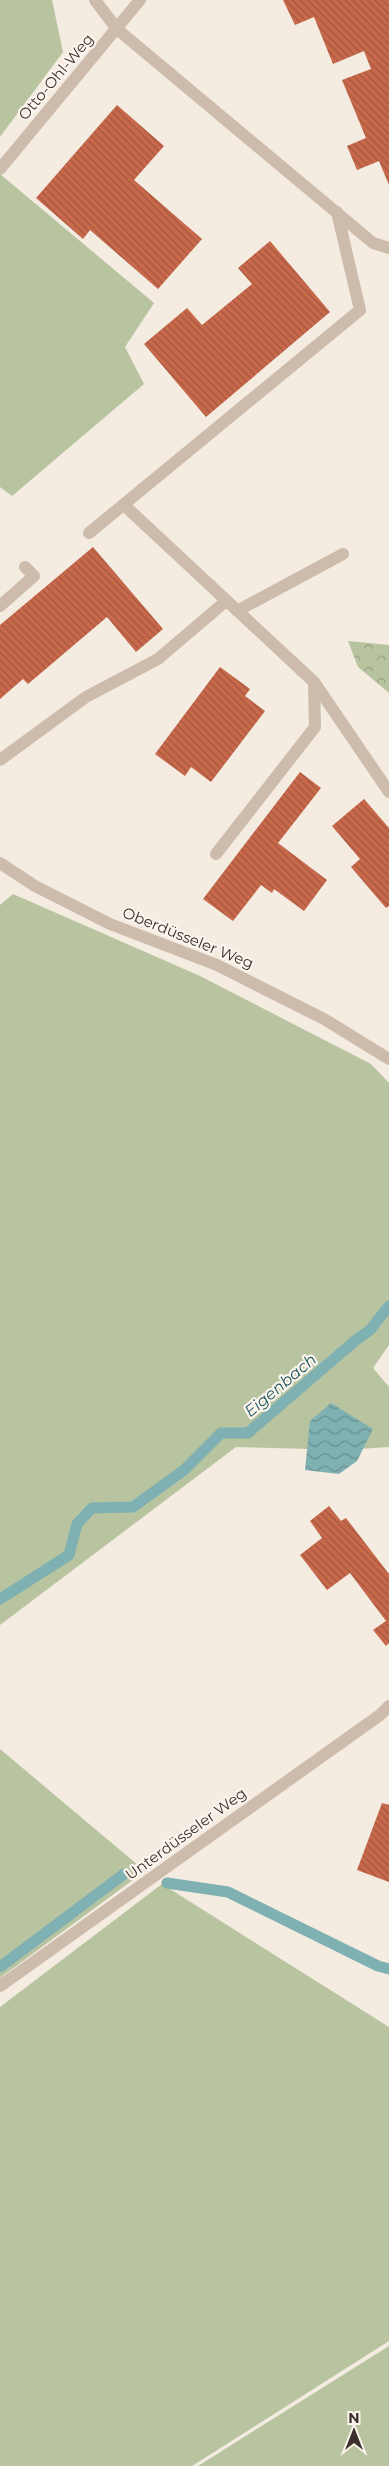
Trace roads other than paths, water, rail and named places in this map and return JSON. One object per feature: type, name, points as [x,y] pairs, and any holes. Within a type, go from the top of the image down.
[{"type":"street","points":[[95,0],[117,29],[373,243],[389,248]]},
{"type":"street","name":"Otto-Ohl-Weg","points":[[0,169],[140,0]]},
{"type":"street","points":[[89,533],[360,310],[337,212]]},
{"type":"street","points":[[124,505],[314,682],[389,792]]},
{"type":"street","points":[[237,611],[343,554]]},
{"type":"street","points":[[0,606],[34,576],[25,568]]},
{"type":"street","points":[[0,760],[86,697],[158,659],[226,601]]},
{"type":"street","points":[[216,854],[315,726],[314,682]]},
{"type":"street","name":"Oberdüsseler Weg","points":[[0,863],[35,886],[110,924],[217,965],[324,1019],[389,1059]]},
{"type":"street","name":"Unterdüsseler Weg","points":[[0,1986],[380,1715],[389,1706]]},
{"type":"water","points":[[331,1403],[373,1429],[357,1461],[339,1474],[305,1470],[310,1421]]},
{"type":"waterway","name":"Eigenbach","points":[[0,1599],[69,1555],[77,1524],[92,1508],[133,1507],[184,1470],[221,1433],[248,1433],[370,1330],[389,1306]]},
{"type":"waterway","points":[[0,1967],[124,1874]]},
{"type":"waterway","points":[[167,1883],[228,1892],[378,1966],[389,1969]]}]
